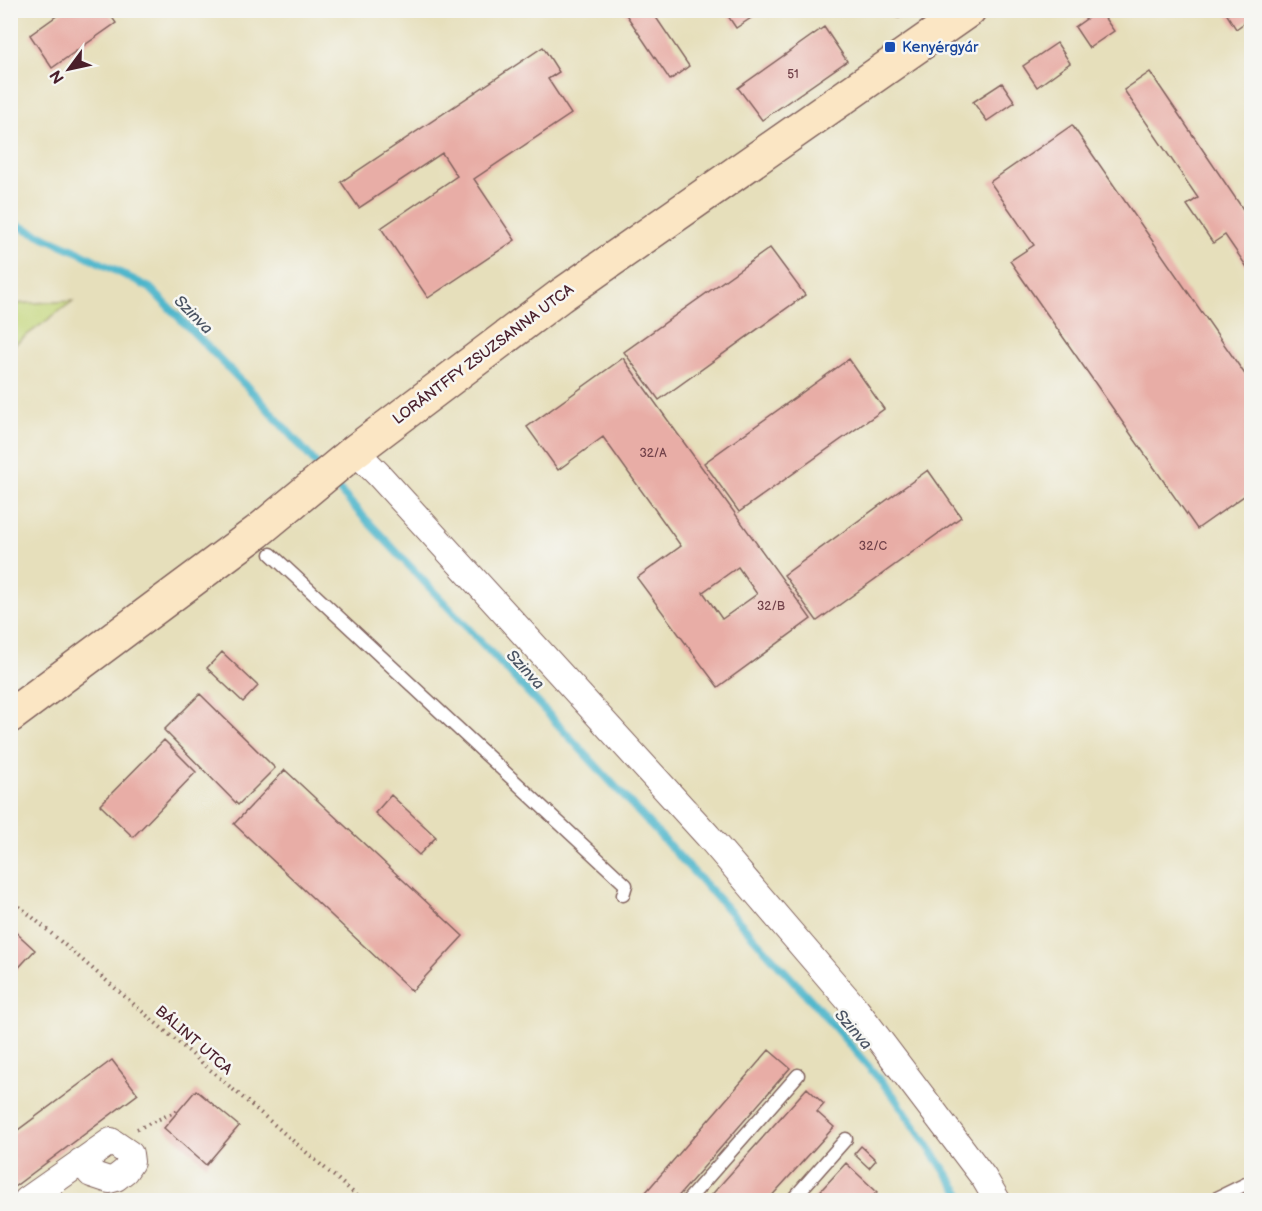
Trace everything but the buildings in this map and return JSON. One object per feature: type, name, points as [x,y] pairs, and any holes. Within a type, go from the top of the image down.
[{"type":"main road","name":"LORÁNTFFY ZSUZSANNA UTCA","points":[[10,716],[264,543],[355,451],[560,296],[969,10]]},
{"type":"street","points":[[355,451],[708,836],[856,1009],[984,1178],[996,1200]]},
{"type":"street","points":[[27,1200],[81,1161],[111,1141],[130,1154],[131,1162],[126,1171],[109,1180],[91,1174],[81,1161]]},
{"type":"lane","points":[[264,543],[626,885],[623,895]]},
{"type":"lane","points":[[688,1200],[798,1075]]},
{"type":"lane","points":[[792,1200],[846,1139]]},
{"type":"lane","points":[[1213,1200],[1251,1181]]},
{"type":"path","name":"BÁLINT UTCA","points":[[10,898],[362,1200]]},
{"type":"path","points":[[111,1141],[179,1110]]},
{"type":"green space","points":[[73,301],[11,347],[11,304]]},
{"type":"waterway","name":"Szinva","points":[[10,222],[81,253],[150,288],[259,399],[320,468]]},
{"type":"waterway","name":"Szinva","points":[[330,480],[813,1002],[893,1095],[965,1200]]},
{"type":"place","name":"Kenyérgyár","points":[[890,47]]}]
